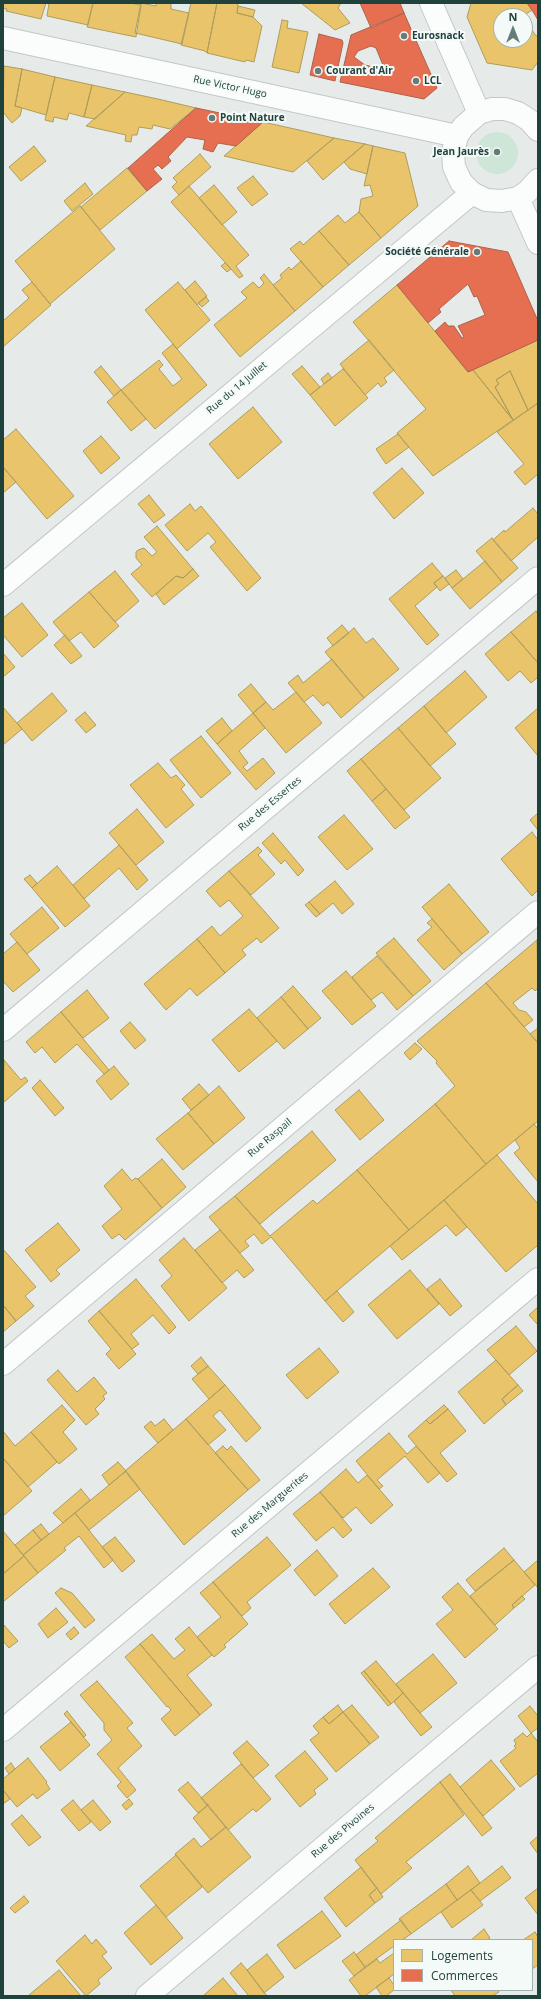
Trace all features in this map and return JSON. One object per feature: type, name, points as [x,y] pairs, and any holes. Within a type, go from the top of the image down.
[{"type":"street","points":[[431,3],[480,113]]},
{"type":"street","name":"Rue Victor Hugo","points":[[3,38],[457,136]]},
{"type":"street","points":[[538,130],[529,120],[512,111],[492,109],[480,113],[470,119],[457,136],[453,152],[454,167],[461,182],[472,193],[486,200],[502,201],[518,198],[527,192],[538,180]]},
{"type":"street","name":"Rue du 14 Juillet","points":[[3,585],[472,193]]},
{"type":"street","points":[[518,198],[538,243]]},
{"type":"street","name":"Rue des Essertes","points":[[3,1030],[538,578]]},
{"type":"street","name":"Rue Raspail","points":[[3,1364],[538,912]]},
{"type":"street","name":"Rue des Marguerites","points":[[3,1730],[538,1279]]},
{"type":"street","name":"Rue des Pivoines","points":[[147,1996],[538,1667]]},
{"type":"green space","points":[[493,132],[501,132],[509,135],[515,141],[518,153],[515,165],[509,171],[501,174],[493,174],[485,171],[479,165],[476,157],[476,149],[479,141],[485,135]]},
{"type":"building: Logements","points":[[3,3],[46,3],[41,19],[6,11],[7,9],[3,8]]},
{"type":"building: Logements","points":[[49,3],[93,3],[88,25],[47,16]]},
{"type":"building: Logements","points":[[93,3],[130,3],[141,5],[136,37],[87,27]]},
{"type":"building: Logements","points":[[141,3],[156,6],[156,3],[171,3],[171,9],[189,13],[182,44],[135,33]]},
{"type":"building: Logements","points":[[191,3],[217,3],[207,53],[205,51],[181,45]]},
{"type":"building: Logements","points":[[217,3],[238,3],[237,13],[253,17],[262,26],[254,62],[246,60],[245,62],[207,53]]},
{"type":"building: Logements","points":[[301,3],[341,3],[338,8],[350,23],[335,30]]},
{"type":"building: Logements","points":[[471,3],[527,3],[531,8],[493,8],[493,48],[533,48],[533,31],[536,36],[538,35],[538,62],[532,70],[487,63],[467,17]]},
{"type":"building: Logements","points":[[238,6],[255,10],[253,17],[237,13]]},
{"type":"building: Logements","points":[[282,20],[288,21],[287,28],[308,32],[299,73],[272,67]]},
{"type":"building: Logements","points":[[4,66],[22,69],[15,106],[22,108],[20,116],[12,123],[3,112]]},
{"type":"building: Logements","points":[[22,69],[55,77],[46,115],[15,106]]},
{"type":"building: Logements","points":[[55,77],[92,85],[84,117],[69,113],[67,120],[54,117],[53,122],[45,120]]},
{"type":"building: Logements","points":[[92,85],[125,92],[95,119],[84,117]]},
{"type":"building: Logements","points":[[125,92],[196,108],[170,129],[153,125],[152,129],[139,127],[137,135],[132,135],[131,142],[125,141],[126,135],[86,126]]},
{"type":"building: Logements","points":[[263,122],[334,138],[293,172],[224,156]]},
{"type":"building: Logements","points":[[334,138],[365,144],[323,180],[307,161]]},
{"type":"building: Logements","points":[[365,144],[373,146],[367,174],[350,169],[344,162]]},
{"type":"building: Logements","points":[[34,146],[46,161],[21,181],[9,167]]},
{"type":"building: Logements","points":[[373,146],[405,153],[418,206],[381,238],[359,212],[361,199],[373,196],[370,185],[364,186]]},
{"type":"building: Logements","points":[[200,154],[211,167],[179,195],[172,187],[177,182],[173,178]]},
{"type":"building: Logements","points":[[127,168],[147,191],[100,230],[81,207]]},
{"type":"building: Logements","points":[[253,176],[268,194],[252,206],[237,188]]},
{"type":"building: Logements","points":[[85,183],[93,194],[72,211],[64,201]]},
{"type":"building: Logements","points":[[214,185],[237,212],[222,225],[199,198]]},
{"type":"building: Logements","points":[[189,186],[249,255],[236,266],[243,276],[239,278],[171,202]]},
{"type":"building: Logements","points":[[80,206],[115,249],[50,304],[15,261]]},
{"type":"building: Logements","points":[[359,212],[381,238],[349,265],[319,231],[338,215],[345,223]]},
{"type":"building: Logements","points":[[319,231],[349,265],[323,287],[290,249],[300,241],[303,245]]},
{"type":"building: Logements","points":[[301,261],[323,287],[295,311],[273,285],[282,278],[280,275],[289,267],[291,270]]},
{"type":"building: Logements","points":[[225,263],[231,269],[227,272],[221,266]]},
{"type":"building: Logements","points":[[264,274],[295,311],[240,357],[214,325],[247,298],[241,292],[253,282],[259,288],[264,283],[260,278]]},
{"type":"building: Logements","points":[[195,281],[207,296],[197,305],[185,290]]},
{"type":"building: Logements","points":[[32,282],[51,305],[3,347],[3,321],[29,298],[22,290]]},
{"type":"building: Logements","points":[[178,282],[210,320],[177,349],[145,310]]},
{"type":"building: Logements","points":[[397,285],[468,372],[473,370],[513,420],[433,476],[397,433],[426,409],[353,322]]},
{"type":"building: Logements","points":[[206,297],[209,301],[202,307],[198,303]]},
{"type":"building: Logements","points":[[369,340],[394,370],[384,378],[387,382],[381,387],[378,383],[365,395],[340,364]]},
{"type":"building: Logements","points":[[538,340],[538,403],[528,410],[510,371],[496,380],[499,384],[495,387],[513,420],[473,370]]},
{"type":"building: Logements","points":[[173,344],[207,385],[155,429],[121,390],[159,360],[163,365],[159,369],[173,386],[182,379],[162,353]]},
{"type":"building: Logements","points":[[101,366],[121,390],[114,396],[94,372]]},
{"type":"building: Logements","points":[[302,366],[320,387],[310,395],[292,374]]},
{"type":"building: Logements","points":[[343,369],[368,398],[335,426],[310,395]]},
{"type":"building: Logements","points":[[510,371],[528,410],[513,420],[495,387],[499,384],[496,380]]},
{"type":"building: Logements","points":[[328,373],[332,378],[324,384],[321,379]]},
{"type":"building: Logements","points":[[121,390],[146,419],[131,431],[107,402]]},
{"type":"building: Logements","points":[[538,403],[538,474],[525,485],[514,472],[524,464],[497,432]]},
{"type":"building: Logements","points":[[253,407],[282,442],[238,479],[209,444]]},
{"type":"building: Logements","points":[[16,429],[74,496],[47,519],[3,467],[3,440]]},
{"type":"building: Logements","points":[[398,434],[409,447],[386,464],[376,449]]},
{"type":"building: Logements","points":[[101,436],[120,458],[101,474],[83,451]]},
{"type":"building: Logements","points":[[3,467],[16,482],[3,493]]},
{"type":"building: Logements","points":[[402,468],[424,493],[394,519],[373,493]]},
{"type":"building: Logements","points":[[149,495],[165,515],[154,523],[138,504]]},
{"type":"building: Logements","points":[[190,504],[195,511],[201,506],[261,578],[247,591],[210,547],[216,542],[208,533],[187,551],[165,525]]},
{"type":"building: Logements","points":[[533,508],[538,514],[538,537],[511,561],[493,540],[504,530],[505,532]]},
{"type":"building: Logements","points":[[157,526],[193,569],[183,578],[176,576],[152,597],[131,574],[142,565],[136,558],[136,552],[138,550],[144,548],[152,556],[157,552],[144,537]]},
{"type":"building: Logements","points":[[492,538],[518,568],[502,582],[476,551]]},
{"type":"building: Logements","points":[[485,561],[502,582],[470,609],[452,588]]},
{"type":"building: Logements","points":[[432,563],[443,576],[434,583],[437,587],[415,606],[439,635],[427,645],[389,599]]},
{"type":"building: Logements","points":[[193,569],[199,576],[164,605],[156,594],[176,576],[183,578]]},
{"type":"building: Logements","points":[[456,570],[463,579],[452,588],[445,578]]},
{"type":"building: Logements","points":[[115,571],[139,601],[115,622],[89,592]]},
{"type":"building: Logements","points":[[443,576],[449,584],[440,591],[434,583]]},
{"type":"building: Logements","points":[[89,592],[119,626],[94,648],[81,632],[69,641],[53,622]]},
{"type":"building: Logements","points":[[22,603],[48,635],[22,657],[3,635],[3,618]]},
{"type":"building: Logements","points":[[536,611],[538,614],[538,663],[511,632]]},
{"type":"building: Logements","points":[[342,625],[349,633],[333,646],[327,638]]},
{"type":"building: Logements","points":[[354,628],[366,643],[373,638],[399,669],[364,698],[325,652]]},
{"type":"building: Logements","points":[[511,632],[538,663],[538,677],[531,683],[520,671],[508,681],[485,654]]},
{"type":"building: Logements","points":[[65,635],[82,656],[71,664],[54,645]]},
{"type":"building: Logements","points":[[3,653],[15,667],[3,677]]},
{"type":"building: Logements","points":[[332,659],[364,698],[341,718],[328,702],[323,706],[313,695],[304,702],[288,683],[298,675],[303,683]]},
{"type":"building: Logements","points":[[465,671],[487,697],[446,733],[424,706]]},
{"type":"building: Logements","points":[[251,684],[266,702],[253,713],[238,695]]},
{"type":"building: Logements","points":[[296,692],[322,723],[286,753],[253,713],[266,702],[273,710]]},
{"type":"building: Logements","points":[[52,693],[67,711],[32,741],[17,723]]},
{"type":"building: Logements","points":[[424,706],[456,744],[430,766],[398,728]]},
{"type":"building: Logements","points":[[3,707],[22,729],[3,745]]},
{"type":"building: Logements","points":[[538,708],[538,756],[515,728]]},
{"type":"building: Logements","points":[[85,712],[96,725],[86,733],[75,720]]},
{"type":"building: Logements","points":[[253,713],[265,728],[239,751],[248,763],[243,767],[247,771],[263,758],[275,773],[256,790],[217,744]]},
{"type":"building: Logements","points":[[222,718],[232,731],[217,744],[206,731]]},
{"type":"building: Logements","points":[[398,728],[441,778],[404,810],[361,759]]},
{"type":"building: Logements","points":[[201,736],[231,773],[201,798],[170,760]]},
{"type":"building: Logements","points":[[361,759],[386,789],[372,801],[347,771]]},
{"type":"building: Logements","points":[[158,763],[171,778],[176,775],[185,785],[181,789],[194,805],[166,828],[130,785]]},
{"type":"building: Logements","points":[[386,789],[410,817],[395,829],[372,801]]},
{"type":"building: Logements","points":[[137,809],[164,842],[136,865],[109,833]]},
{"type":"building: Logements","points":[[538,813],[538,830],[530,820]]},
{"type":"building: Logements","points":[[344,815],[373,849],[347,870],[318,837]]},
{"type":"building: Logements","points":[[532,832],[538,840],[538,890],[532,896],[501,859]]},
{"type":"building: Logements","points":[[273,833],[304,870],[298,876],[285,860],[281,864],[262,843]]},
{"type":"building: Logements","points":[[119,845],[148,880],[137,890],[119,868],[84,899],[73,885]]},
{"type":"building: Logements","points":[[258,847],[262,851],[258,855],[275,874],[251,895],[229,871]]},
{"type":"building: Logements","points":[[57,866],[90,906],[65,927],[32,888]]},
{"type":"building: Logements","points":[[229,871],[279,928],[261,943],[257,938],[242,950],[246,955],[225,973],[197,939],[212,926],[220,936],[243,916],[229,900],[220,907],[206,891]]},
{"type":"building: Logements","points":[[30,875],[37,883],[32,888],[24,879]]},
{"type":"building: Logements","points":[[335,881],[354,904],[342,914],[333,903],[320,914],[309,902]]},
{"type":"building: Logements","points":[[449,884],[489,932],[462,954],[422,907]]},
{"type":"building: Logements","points":[[309,902],[320,914],[316,917],[305,905]]},
{"type":"building: Logements","points":[[42,907],[59,928],[27,954],[10,934]]},
{"type":"building: Logements","points":[[432,919],[462,954],[444,970],[417,940],[432,927],[427,923]]},
{"type":"building: Logements","points":[[394,938],[431,981],[413,996],[376,953]]},
{"type":"building: Logements","points":[[197,939],[225,973],[197,996],[190,988],[166,1010],[144,984]]},
{"type":"building: Logements","points":[[537,940],[538,988],[535,991],[532,988],[513,1003],[519,1010],[526,1012],[533,1020],[524,1027],[486,983]]},
{"type":"building: Logements","points":[[17,942],[40,970],[13,992],[3,981],[3,954]]},
{"type":"building: Logements","points":[[377,956],[413,996],[397,1010],[382,992],[371,1000],[352,977]]},
{"type":"building: Logements","points":[[346,971],[376,1006],[352,1025],[322,991]]},
{"type":"building: Logements","points":[[486,983],[538,1043],[538,1121],[486,1164],[435,1104],[455,1086],[436,1063],[437,1061],[417,1041]]},
{"type":"building: Logements","points":[[293,986],[321,1018],[308,1029],[281,997]]},
{"type":"building: Logements","points":[[87,990],[109,1018],[83,1038],[61,1012]]},
{"type":"building: Logements","points":[[281,997],[308,1029],[284,1049],[257,1018]]},
{"type":"building: Logements","points":[[249,1009],[277,1041],[239,1072],[212,1040]]},
{"type":"building: Logements","points":[[61,1012],[109,1070],[104,1074],[77,1044],[55,1063],[42,1047],[35,1053],[26,1042]]},
{"type":"building: Logements","points":[[130,1022],[146,1040],[135,1049],[120,1031]]},
{"type":"building: Logements","points":[[538,1028],[538,1043],[530,1034]]},
{"type":"building: Logements","points":[[415,1043],[422,1049],[410,1060],[404,1053]]},
{"type":"building: Logements","points":[[4,1060],[21,1080],[25,1077],[28,1081],[3,1103]]},
{"type":"building: Logements","points":[[114,1066],[129,1084],[111,1100],[96,1081]]},
{"type":"building: Logements","points":[[40,1080],[64,1108],[55,1116],[32,1088]]},
{"type":"building: Logements","points":[[199,1084],[209,1095],[191,1110],[182,1099]]},
{"type":"building: Logements","points":[[219,1086],[245,1118],[214,1144],[188,1113]]},
{"type":"building: Logements","points":[[359,1090],[384,1120],[360,1140],[335,1110]]},
{"type":"building: Logements","points":[[435,1104],[486,1164],[409,1230],[357,1170]]},
{"type":"building: Logements","points":[[188,1113],[214,1144],[183,1170],[156,1139]]},
{"type":"building: Logements","points":[[534,1124],[538,1129],[538,1182],[514,1153],[520,1148],[515,1140]]},
{"type":"building: Logements","points":[[312,1131],[336,1160],[260,1224],[235,1196]]},
{"type":"building: Logements","points":[[497,1155],[538,1204],[538,1245],[506,1272],[444,1200]]},
{"type":"building: Logements","points":[[162,1159],[186,1187],[162,1208],[138,1179]]},
{"type":"building: Logements","points":[[122,1169],[132,1181],[135,1178],[138,1179],[162,1208],[125,1240],[119,1234],[112,1239],[102,1226],[122,1209],[104,1186]]},
{"type":"building: Logements","points":[[357,1170],[409,1230],[325,1301],[271,1237],[262,1244],[254,1234],[245,1241],[249,1246],[240,1253],[209,1217],[235,1196],[270,1236],[313,1200],[317,1204]]},
{"type":"building: Logements","points":[[444,1200],[467,1227],[456,1236],[446,1225],[402,1260],[390,1246]]},
{"type":"building: Logements","points":[[58,1223],[80,1250],[56,1270],[60,1274],[51,1282],[25,1250]]},
{"type":"building: Logements","points":[[220,1230],[254,1270],[244,1278],[237,1270],[222,1283],[195,1250]]},
{"type":"building: Logements","points":[[184,1238],[227,1288],[189,1321],[161,1286],[172,1276],[159,1260]]},
{"type":"building: Logements","points":[[3,1249],[36,1287],[25,1296],[34,1306],[16,1321],[3,1305]]},
{"type":"building: Logements","points":[[410,1270],[439,1304],[397,1339],[368,1305]]},
{"type":"building: Logements","points":[[136,1279],[176,1327],[169,1334],[153,1315],[131,1334],[139,1344],[132,1349],[99,1311]]},
{"type":"building: Logements","points":[[440,1279],[462,1306],[450,1316],[427,1289]]},
{"type":"building: Logements","points":[[337,1291],[354,1312],[343,1322],[325,1301]]},
{"type":"building: Logements","points":[[3,1305],[16,1321],[3,1332]]},
{"type":"building: Logements","points":[[538,1307],[538,1325],[529,1315]]},
{"type":"building: Logements","points":[[99,1311],[136,1354],[119,1369],[106,1354],[111,1349],[88,1321]]},
{"type":"building: Logements","points":[[516,1326],[537,1351],[509,1375],[487,1350]]},
{"type":"building: Logements","points":[[319,1348],[339,1372],[307,1399],[286,1375]]},
{"type":"building: Logements","points":[[201,1357],[208,1366],[198,1374],[191,1366]]},
{"type":"building: Logements","points":[[496,1360],[518,1385],[502,1399],[506,1405],[484,1424],[458,1392]]},
{"type":"building: Logements","points":[[208,1366],[225,1385],[209,1399],[192,1379]]},
{"type":"building: Logements","points":[[58,1370],[77,1392],[94,1377],[107,1393],[103,1396],[105,1399],[95,1409],[99,1414],[86,1425],[47,1380]]},
{"type":"building: Logements","points":[[225,1385],[261,1428],[246,1442],[220,1410],[213,1416],[226,1430],[208,1445],[186,1419]]},
{"type":"building: Logements","points":[[518,1385],[523,1391],[506,1405],[502,1399]]},
{"type":"building: Logements","points":[[62,1405],[75,1420],[63,1432],[77,1449],[59,1464],[31,1432]]},
{"type":"building: Logements","points":[[444,1405],[448,1409],[430,1424],[426,1420]]},
{"type":"building: Logements","points":[[448,1409],[466,1431],[440,1453],[457,1474],[447,1482],[408,1436],[426,1420],[430,1424]]},
{"type":"building: Logements","points":[[164,1419],[173,1430],[158,1443],[144,1427],[151,1421],[155,1426]]},
{"type":"building: Logements","points":[[186,1419],[248,1490],[184,1545],[125,1471]]},
{"type":"building: Logements","points":[[3,1431],[15,1446],[31,1432],[57,1462],[28,1487],[3,1458]]},
{"type":"building: Logements","points":[[389,1433],[407,1454],[416,1446],[440,1473],[428,1483],[405,1456],[377,1480],[383,1486],[379,1489],[356,1461]]},
{"type":"building: Logements","points":[[223,1446],[227,1450],[231,1446],[260,1480],[248,1490],[215,1453]]},
{"type":"building: Logements","points":[[3,1458],[32,1491],[3,1516]]},
{"type":"building: Logements","points":[[118,1462],[126,1471],[109,1485],[102,1475]]},
{"type":"building: Logements","points":[[346,1469],[358,1483],[367,1475],[393,1505],[371,1524],[356,1507],[343,1518],[320,1492]]},
{"type":"building: Logements","points":[[126,1471],[140,1489],[89,1530],[75,1513]]},
{"type":"building: Logements","points":[[81,1489],[90,1500],[63,1523],[53,1513]]},
{"type":"building: Logements","points":[[320,1492],[352,1530],[343,1538],[333,1527],[316,1541],[293,1514]]},
{"type":"building: Logements","points":[[75,1513],[113,1560],[104,1568],[79,1536],[64,1548],[66,1550],[38,1573],[23,1555]]},
{"type":"building: Logements","points":[[41,1524],[49,1534],[41,1540],[33,1530]]},
{"type":"building: Logements","points":[[33,1530],[41,1540],[23,1555],[15,1545]]},
{"type":"building: Logements","points":[[3,1531],[24,1556],[3,1574]]},
{"type":"building: Logements","points":[[115,1537],[135,1561],[122,1572],[102,1547]]},
{"type":"building: Logements","points":[[267,1537],[291,1565],[247,1602],[251,1608],[242,1616],[213,1582]]},
{"type":"building: Logements","points":[[504,1548],[514,1560],[475,1591],[466,1580]]},
{"type":"building: Logements","points":[[317,1550],[338,1576],[315,1596],[294,1570]]},
{"type":"building: Logements","points":[[24,1556],[38,1573],[3,1602],[3,1574]]},
{"type":"building: Logements","points":[[514,1560],[535,1585],[512,1605],[514,1608],[495,1625],[470,1596]]},
{"type":"building: Logements","points":[[538,1560],[538,1588],[524,1572]]},
{"type":"building: Logements","points":[[373,1568],[390,1587],[345,1624],[329,1604]]},
{"type":"building: Logements","points":[[213,1582],[248,1624],[224,1645],[226,1647],[214,1657],[197,1637],[221,1617],[200,1593]]},
{"type":"building: Logements","points":[[458,1583],[498,1629],[465,1658],[436,1624],[453,1610],[442,1597]]},
{"type":"building: Logements","points":[[61,1588],[72,1593],[95,1620],[85,1628],[55,1593]]},
{"type":"building: Logements","points":[[522,1596],[525,1599],[514,1608],[512,1605]]},
{"type":"building: Logements","points":[[56,1608],[68,1622],[48,1638],[38,1624]]},
{"type":"building: Logements","points":[[3,1624],[18,1641],[9,1648],[3,1641]]},
{"type":"building: Logements","points":[[74,1627],[79,1633],[71,1640],[66,1634]]},
{"type":"building: Logements","points":[[189,1627],[212,1655],[187,1675],[212,1705],[200,1715],[140,1644],[152,1634],[174,1659],[185,1650],[175,1639]]},
{"type":"building: Logements","points":[[140,1644],[200,1715],[175,1736],[161,1719],[171,1710],[125,1657]]},
{"type":"building: Logements","points":[[433,1654],[457,1683],[420,1713],[396,1684]]},
{"type":"building: Logements","points":[[376,1661],[403,1693],[391,1704],[364,1671]]},
{"type":"building: Logements","points":[[364,1671],[391,1704],[388,1706],[361,1673]]},
{"type":"building: Logements","points":[[97,1681],[133,1723],[127,1728],[142,1746],[118,1768],[136,1790],[127,1798],[117,1786],[121,1782],[97,1754],[112,1740],[104,1730],[104,1723],[80,1695]]},
{"type":"building: Logements","points":[[403,1693],[432,1727],[421,1736],[394,1702]]},
{"type":"building: Logements","points":[[338,1705],[343,1712],[329,1724],[323,1717]]},
{"type":"building: Logements","points":[[352,1705],[379,1737],[370,1744],[343,1712]]},
{"type":"building: Logements","points":[[530,1706],[538,1716],[538,1728],[531,1733],[518,1716]]},
{"type":"building: Logements","points":[[67,1711],[86,1735],[84,1737],[64,1714]]},
{"type":"building: Logements","points":[[343,1712],[370,1744],[336,1772],[310,1740],[319,1733],[313,1726],[323,1717],[329,1724]]},
{"type":"building: Logements","points":[[71,1722],[90,1745],[60,1771],[40,1747]]},
{"type":"building: Logements","points":[[523,1733],[527,1737],[531,1733],[538,1742],[538,1773],[520,1787],[500,1761],[516,1748],[514,1746],[516,1744],[514,1740]]},
{"type":"building: Logements","points":[[247,1741],[269,1765],[253,1778],[233,1753]]},
{"type":"building: Logements","points":[[305,1751],[328,1779],[314,1790],[316,1794],[300,1807],[275,1776]]},
{"type":"building: Logements","points":[[28,1758],[47,1782],[46,1783],[50,1789],[37,1799],[33,1794],[17,1807],[3,1790],[3,1779]]},
{"type":"building: Logements","points":[[491,1760],[515,1789],[483,1816],[460,1787]]},
{"type":"building: Logements","points":[[11,1763],[15,1769],[9,1774],[5,1768]]},
{"type":"building: Logements","points":[[241,1764],[271,1799],[256,1812],[253,1809],[228,1830],[201,1798]]},
{"type":"building: Logements","points":[[450,1774],[492,1828],[482,1836],[440,1782]]},
{"type":"building: Logements","points":[[188,1782],[208,1805],[198,1813],[178,1790]]},
{"type":"building: Logements","points":[[440,1782],[464,1815],[406,1862],[412,1868],[381,1894],[355,1860],[378,1841],[375,1838]]},
{"type":"building: Logements","points":[[3,1790],[10,1799],[3,1804]]},
{"type":"building: Logements","points":[[129,1799],[133,1804],[126,1810],[122,1805]]},
{"type":"building: Logements","points":[[73,1800],[91,1822],[79,1831],[61,1810]]},
{"type":"building: Logements","points":[[93,1800],[111,1822],[100,1831],[81,1810]]},
{"type":"building: Logements","points":[[208,1805],[226,1827],[211,1840],[193,1818]]},
{"type":"building: Logements","points":[[22,1815],[41,1837],[29,1846],[11,1824]]},
{"type":"building: Logements","points":[[226,1827],[251,1857],[208,1893],[175,1854],[194,1838],[201,1847]]},
{"type":"building: Logements","points":[[538,1836],[538,1854],[530,1843]]},
{"type":"building: Logements","points":[[176,1855],[202,1887],[166,1917],[140,1886]]},
{"type":"building: Logements","points":[[468,1866],[480,1883],[457,1900],[446,1884]]},
{"type":"building: Logements","points":[[502,1866],[511,1878],[480,1901],[471,1890]]},
{"type":"building: Logements","points":[[361,1867],[377,1888],[369,1895],[375,1903],[346,1927],[324,1898]]},
{"type":"building: Logements","points":[[446,1884],[457,1900],[411,1934],[399,1919]]},
{"type":"building: Logements","points":[[377,1888],[383,1897],[375,1903],[369,1895]]},
{"type":"building: Logements","points":[[538,1888],[538,1915],[525,1898]]},
{"type":"building: Logements","points":[[471,1890],[483,1905],[452,1928],[441,1912]]},
{"type":"building: Logements","points":[[24,1896],[29,1902],[15,1913],[10,1908]]},
{"type":"building: Logements","points":[[156,1905],[183,1938],[151,1965],[124,1933]]},
{"type":"building: Logements","points":[[322,1911],[341,1936],[295,1969],[277,1945]]},
{"type":"building: Logements","points":[[401,1920],[411,1934],[404,1939],[393,1939],[393,1947],[365,1967],[356,1955]]},
{"type":"building: Logements","points":[[484,1929],[490,1938],[488,1939],[472,1939]]},
{"type":"building: Logements","points":[[535,1932],[538,1937],[538,1965],[533,1968],[533,1939],[524,1939]]},
{"type":"building: Logements","points":[[85,1935],[92,1944],[96,1939],[107,1952],[102,1956],[112,1968],[98,1980],[100,1984],[86,1996],[56,1961]]},
{"type":"building: Logements","points":[[354,1952],[365,1967],[354,1976],[342,1961]]},
{"type":"building: Logements","points":[[267,1954],[284,1977],[264,1993],[247,1970]]},
{"type":"building: Logements","points":[[393,1954],[393,1975],[365,1996],[361,1996],[349,1980],[377,1959],[380,1963]]},
{"type":"building: Logements","points":[[241,1963],[267,1996],[249,1996],[230,1973]]},
{"type":"building: Logements","points":[[59,1970],[81,1996],[29,1995]]},
{"type":"building: Logements","points":[[223,1978],[238,1996],[203,1996]]},
{"type":"building: Logements","points":[[389,1978],[393,1984],[393,1991],[386,1996],[382,1996],[376,1987]]},
{"type":"building: Logements","points":[[452,1991],[499,1992],[492,1996],[455,1996]]},
{"type":"building: Commerces","points":[[360,3],[400,3],[404,13],[371,28]]},
{"type":"building: Commerces","points":[[527,3],[538,3],[538,20],[533,12],[533,8],[531,8]]},
{"type":"building: Commerces","points":[[404,13],[437,88],[424,99],[340,82],[351,35]],"holes":[[[371,46],[376,48],[385,70],[365,65],[354,57],[358,51]]]},
{"type":"building: Commerces","points":[[319,34],[342,40],[343,43],[335,81],[310,75]]},
{"type":"building: Commerces","points":[[196,108],[263,122],[236,146],[218,143],[213,152],[203,149],[205,140],[187,137],[168,157],[171,161],[162,169],[158,165],[153,169],[162,179],[147,191],[128,168]]},
{"type":"building: Commerces","points":[[449,241],[508,252],[538,321],[538,340],[468,372],[435,331],[445,322],[448,326],[454,326],[462,338],[464,337],[458,326],[485,315],[477,296],[474,297],[468,284],[439,309],[441,312],[428,323],[397,285]]},
{"type":"place","name":"Eurosnack","points":[[404,36]]},
{"type":"place","name":"Courant d'Air","points":[[318,71]]},
{"type":"place","name":"LCL","points":[[416,81]]},
{"type":"place","name":"Point Nature","points":[[212,118]]},
{"type":"place","name":"Jean Jaurès","points":[[497,152]]},
{"type":"place","name":"Société Générale","points":[[477,252]]}]
